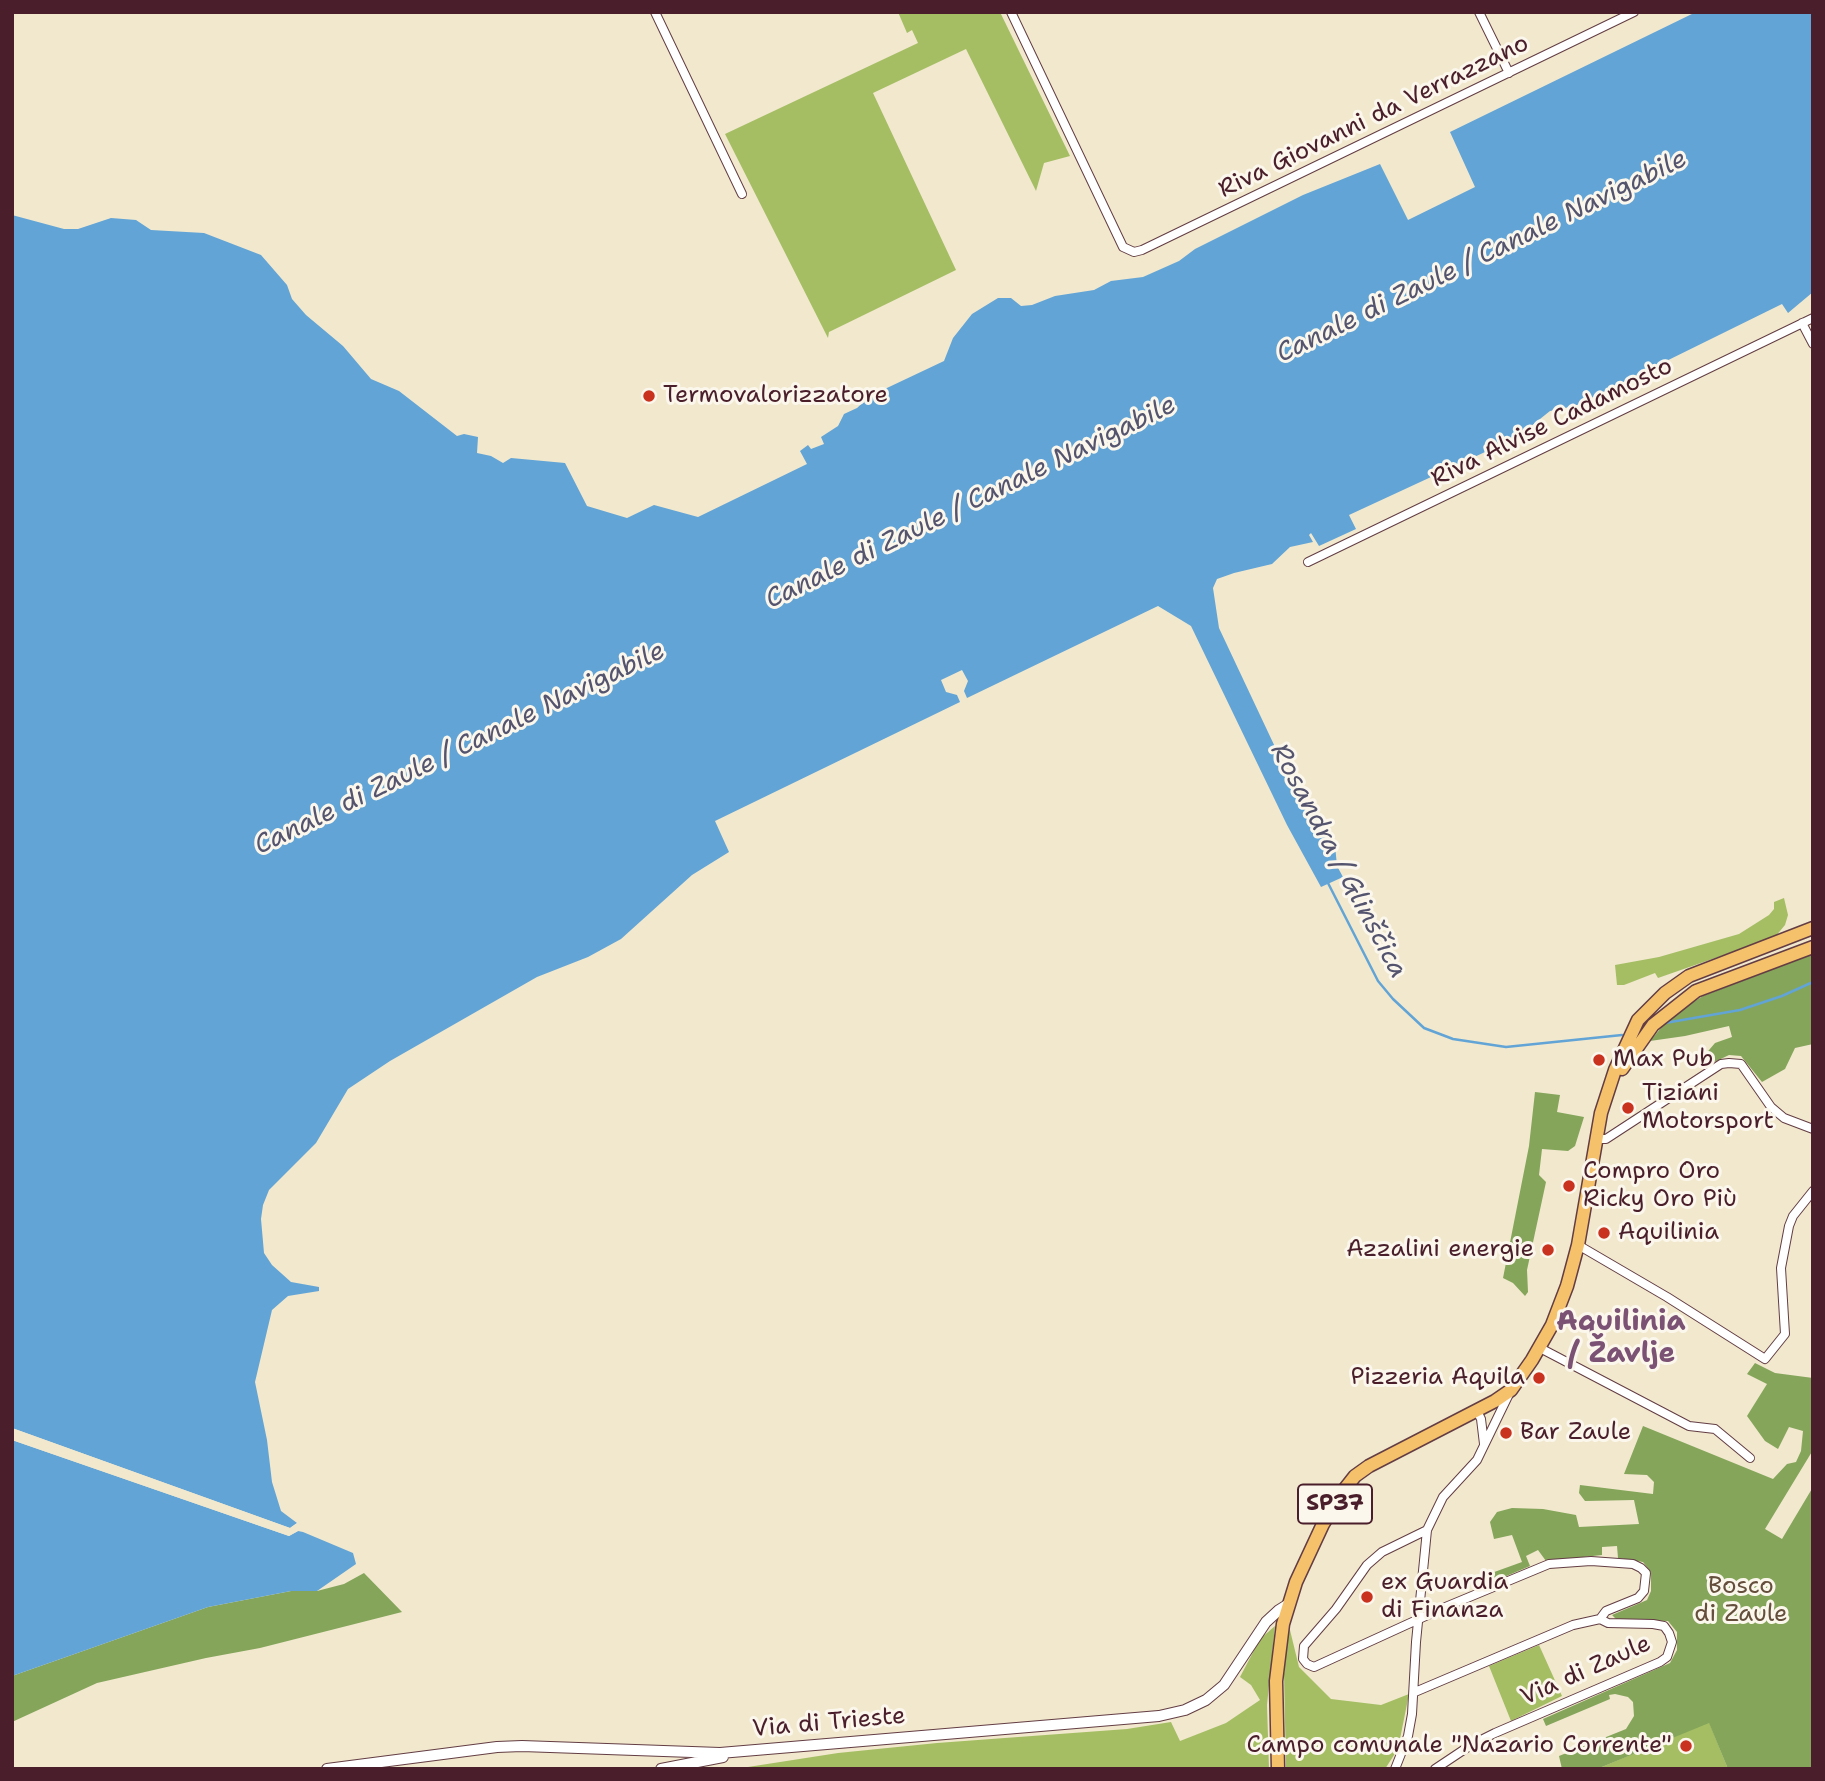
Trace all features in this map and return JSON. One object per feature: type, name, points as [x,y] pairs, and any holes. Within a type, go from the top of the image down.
[{"type":"main road","name":"SP37","points":[[1278,1769],[1276,1681],[1283,1624],[1287,1605],[1323,1524],[1355,1476],[1511,1390],[1539,1348],[1552,1325],[1567,1286],[1578,1245],[1595,1139],[1607,1093],[1638,1020],[1665,993],[1689,976],[1813,928]]},
{"type":"main road","name":"SP37","points":[[1607,1093],[1653,1025],[1696,991],[1813,947]]},
{"type":"street","points":[[655,12],[742,194]]},
{"type":"street","name":"Riva Giovanni da Verrazzano","points":[[1010,12],[1123,247],[1129,251],[1142,250],[1634,12]]},
{"type":"street","points":[[1479,12],[1509,73]]},
{"type":"street","name":"Riva Alvise Cadamosto","points":[[1308,562],[1813,318]]},
{"type":"street","points":[[1802,323],[1813,345]]},
{"type":"street","points":[[1595,1139],[1606,1139],[1721,1064],[1730,1063],[1741,1065],[1771,1107],[1784,1118],[1813,1129]]},
{"type":"street","points":[[1578,1245],[1765,1359],[1785,1334],[1782,1268],[1789,1226],[1793,1216],[1813,1191]]},
{"type":"street","points":[[1539,1348],[1689,1426],[1715,1429],[1750,1458]]},
{"type":"street","points":[[1395,1769],[1408,1737],[1415,1692],[1418,1620],[1427,1530],[1443,1497],[1477,1460],[1511,1390]]},
{"type":"street","points":[[1477,1411],[1481,1419],[1484,1447]]},
{"type":"street","name":"Via di Zaule","points":[[1427,1530],[1382,1552],[1367,1565],[1336,1609],[1304,1646],[1303,1659],[1307,1664],[1314,1667],[1549,1564],[1591,1561],[1633,1564],[1642,1568],[1646,1573],[1644,1591],[1638,1598],[1606,1611],[1600,1619]]},
{"type":"street","name":"Via di Trieste","points":[[327,1769],[444,1753],[522,1746],[720,1753],[1148,1717],[1185,1710],[1206,1700],[1224,1685],[1266,1622],[1287,1605]]},
{"type":"street","name":"Via di Zaule","points":[[1415,1692],[1573,1625],[1600,1619],[1608,1623],[1664,1626],[1669,1633],[1671,1650],[1660,1662],[1483,1739],[1435,1769]]},
{"type":"street","points":[[662,1769],[758,1751]]},
{"type":"green space","points":[[898,12],[1000,12],[1070,156],[1044,163],[1036,191],[966,49],[873,93],[956,270],[829,332],[828,338],[725,134],[918,43],[912,30],[907,33]]},
{"type":"green space","points":[[1784,898],[1788,915],[1785,925],[1775,937],[1658,978],[1655,973],[1624,985],[1617,985],[1615,965],[1659,957],[1739,934],[1769,915],[1774,909],[1774,902]]},
{"type":"green space","points":[[1813,954],[1813,1044],[1795,1048],[1785,1069],[1762,1082],[1741,1056],[1729,1055],[1702,1068],[1704,1056],[1715,1043],[1732,1037],[1729,1026],[1650,1041],[1671,1016],[1703,996]]},
{"type":"green space","points":[[1535,1092],[1560,1095],[1557,1112],[1584,1117],[1575,1146],[1568,1151],[1542,1149],[1539,1175],[1546,1182],[1527,1270],[1528,1292],[1525,1296],[1513,1283],[1503,1278],[1529,1146]]},
{"type":"green space","name":"Bosco di Zaule","points":[[1755,1363],[1775,1373],[1813,1378],[1813,1450],[1765,1529],[1782,1539],[1813,1487],[1813,1769],[1728,1769],[1709,1723],[1597,1769],[1562,1769],[1559,1756],[1626,1729],[1634,1716],[1633,1702],[1628,1697],[1609,1695],[1610,1699],[1546,1726],[1543,1719],[1670,1663],[1677,1650],[1677,1632],[1668,1621],[1617,1620],[1612,1615],[1647,1600],[1651,1591],[1651,1572],[1643,1562],[1618,1558],[1617,1546],[1602,1547],[1602,1555],[1546,1561],[1538,1550],[1526,1556],[1530,1566],[1490,1583],[1486,1575],[1522,1562],[1512,1535],[1494,1539],[1490,1522],[1497,1512],[1512,1508],[1543,1509],[1576,1515],[1579,1527],[1639,1524],[1634,1500],[1585,1501],[1579,1493],[1580,1485],[1653,1494],[1654,1482],[1647,1475],[1624,1474],[1643,1426],[1773,1479],[1787,1464],[1796,1462],[1801,1451],[1803,1431],[1789,1427],[1778,1449],[1765,1441],[1747,1416],[1767,1384],[1747,1374]]},
{"type":"green space","points":[[364,1573],[402,1612],[260,1648],[97,1683],[12,1722],[12,1676],[208,1607],[291,1591],[317,1591],[344,1584]]},
{"type":"green space","points":[[1275,1626],[1267,1705],[1269,1769],[735,1769],[838,1753],[1127,1729],[1171,1722],[1180,1741],[1226,1723],[1260,1700],[1251,1685],[1240,1677],[1260,1639]]},
{"type":"green space","points":[[1289,1626],[1299,1667],[1331,1699],[1381,1705],[1409,1694],[1398,1749],[1385,1769],[1286,1769],[1284,1674]]},
{"type":"green space","points":[[1539,1645],[1562,1696],[1511,1721],[1489,1666]]},
{"type":"green space","name":"Campo comunale \"Nazario Corrente\"","points":[[1709,1722],[1728,1769],[1597,1769]]},
{"type":"water","name":"Canale di Zaule / Canale Navigabile","points":[[1696,12],[1813,12],[1813,292],[1788,313],[1782,304],[1575,406],[1550,411],[1530,427],[1498,446],[1349,515],[1356,529],[1319,546],[1311,533],[1309,535],[1313,542],[1290,547],[1272,564],[1217,579],[1213,588],[1219,628],[1292,783],[1335,845],[1337,866],[1343,877],[1321,887],[1287,825],[1191,626],[1158,606],[967,698],[964,691],[968,681],[962,670],[941,680],[946,692],[957,695],[960,702],[715,821],[729,852],[692,875],[621,939],[588,957],[537,977],[390,1061],[348,1089],[316,1143],[269,1190],[261,1219],[264,1253],[272,1265],[291,1282],[319,1287],[319,1291],[288,1296],[272,1310],[255,1382],[267,1440],[272,1482],[281,1511],[297,1523],[290,1528],[12,1428],[12,215],[64,229],[78,229],[111,218],[136,220],[151,230],[204,233],[261,255],[287,285],[292,299],[306,315],[343,346],[371,379],[399,391],[457,436],[464,434],[478,437],[477,453],[491,456],[503,463],[511,458],[565,463],[587,506],[627,518],[654,505],[698,517],[807,464],[800,451],[808,445],[811,449],[824,444],[821,437],[838,426],[844,414],[857,408],[870,396],[944,361],[953,338],[972,314],[998,298],[1011,298],[1021,306],[1032,305],[1055,296],[1094,290],[1111,281],[1143,277],[1179,261],[1195,249],[1303,195],[1380,164],[1408,220],[1475,187],[1450,132]]},
{"type":"water","points":[[12,1440],[289,1536],[298,1531],[303,1532],[353,1553],[356,1564],[317,1591],[291,1591],[208,1607],[12,1676]]},
{"type":"pier","points":[[12,1428],[290,1528],[297,1523],[295,1529],[298,1528],[298,1531],[289,1536],[12,1440],[12,1436],[290,1531],[12,1432]]},
{"type":"waterway","name":"Rosandra / Glinščica","points":[[1328,883],[1378,981],[1424,1028],[1453,1039],[1506,1047],[1622,1035]]},
{"type":"waterway","name":"Rosandra / Glinščica","points":[[1665,1023],[1740,1010],[1813,982]]},
{"type":"place","name":"Termovalorizzatore","points":[[649,396]]},
{"type":"place","name":"Max Pub","points":[[1599,1060]]},
{"type":"place","name":"Tiziani Motorsport","points":[[1628,1108]]},
{"type":"place","name":"Compro Oro Ricky Oro Più","points":[[1569,1186]]},
{"type":"place","name":"Aquilinia","points":[[1604,1233]]},
{"type":"place","name":"Azzalini energie","points":[[1548,1250]]},
{"type":"place","name":"Pizzeria Aquila","points":[[1539,1378]]},
{"type":"place","name":"Bar Zaule","points":[[1506,1433]]},
{"type":"place","name":"ex Guardia di Finanza","points":[[1367,1597]]},
{"type":"place","name":"Campo comunale \"Nazario Corrente\"","points":[[1686,1746]]},
{"type":"district","name":"Aquilinia / Žavlje","points":[[1621,1339]]}]
